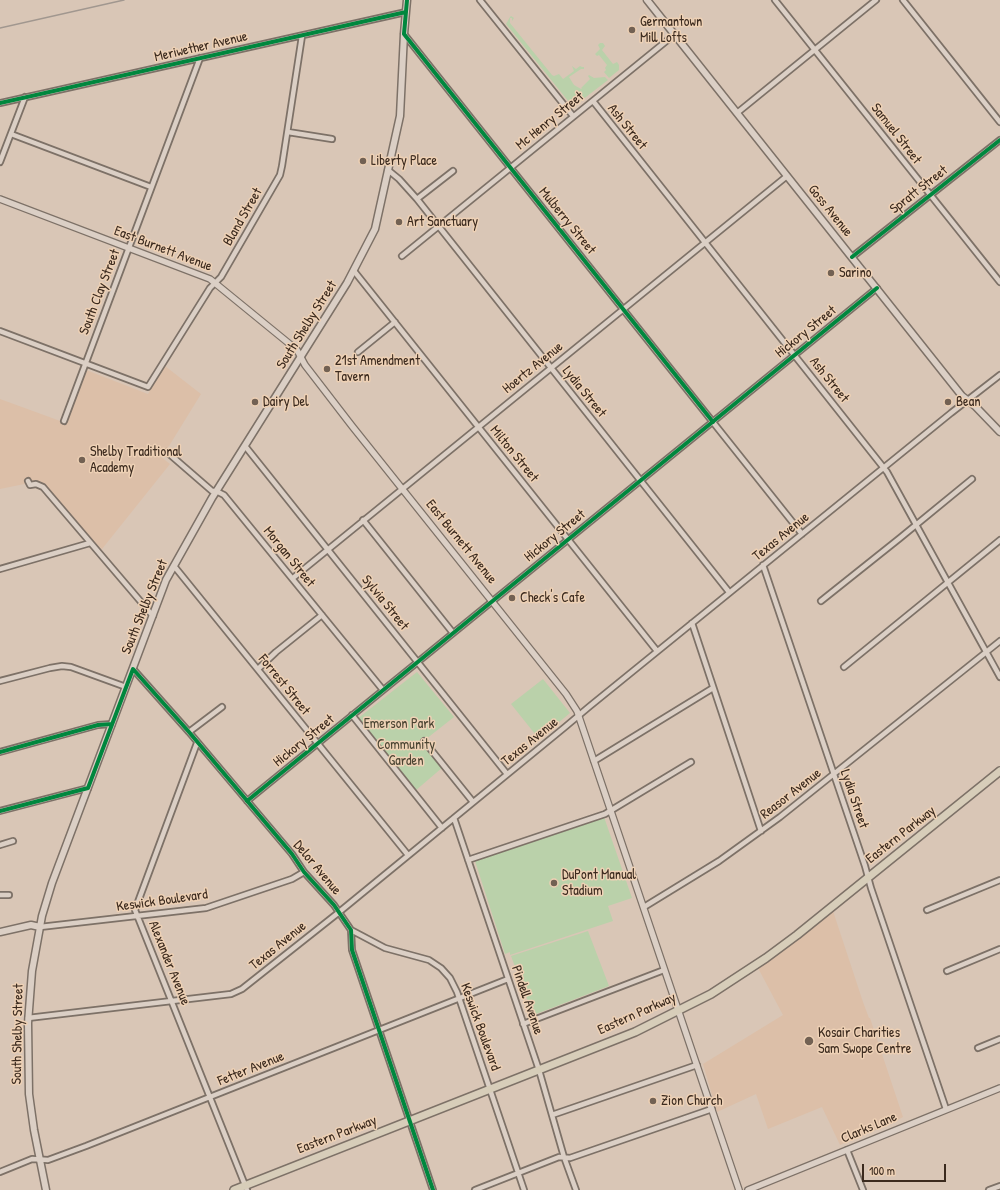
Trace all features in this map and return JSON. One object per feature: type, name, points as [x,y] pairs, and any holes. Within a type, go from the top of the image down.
[{"type":"main road","name":"South Shelby Street","points":[[46,1190],[39,1160],[29,1094],[28,1018],[32,971],[40,927],[52,883],[166,580],[216,491],[354,271],[375,229],[401,109],[407,0]]},
{"type":"main road","name":"Goss Avenue","points":[[647,0],[962,396],[975,406],[1000,432]]},
{"type":"main road","name":"Eastern Parkway","points":[[234,1190],[246,1188],[409,1121],[634,1032],[711,994],[766,958],[797,935],[1000,771]]},
{"type":"main road","points":[[0,932],[31,925],[40,927]]},
{"type":"street","points":[[480,0],[573,116]]},
{"type":"street","name":"Samuel Street","points":[[775,0],[1000,282]]},
{"type":"street","points":[[737,113],[876,0]]},
{"type":"street","points":[[903,0],[1000,122]]},
{"type":"street","name":"Meriwether Avenue","points":[[0,103],[406,12]]},
{"type":"street","name":"Mulberry Street","points":[[404,34],[802,534]]},
{"type":"street","name":"Mc Henry Street","points":[[402,256],[675,34]]},
{"type":"street","name":"Bland Street","points":[[85,363],[148,387],[210,288],[221,277],[280,175],[302,36]]},
{"type":"street","name":"South Clay Street","points":[[64,421],[200,58]]},
{"type":"street","points":[[0,162],[24,98]]},
{"type":"street","name":"Ash Street","points":[[593,101],[890,476],[1000,677]]},
{"type":"street","points":[[288,132],[332,139]]},
{"type":"street","points":[[11,134],[151,187]]},
{"type":"street","name":"Spratt Street","points":[[852,257],[1000,140]]},
{"type":"street","name":"Lydia Street","points":[[388,170],[399,179],[417,200],[730,592]]},
{"type":"street","points":[[417,200],[453,171]]},
{"type":"street","name":"Hoertz Avenue","points":[[292,578],[787,176]]},
{"type":"street","name":"East Burnett Avenue","points":[[0,199],[210,279],[298,350],[309,370],[577,708],[739,1190]]},
{"type":"street","name":"Milton Street","points":[[354,271],[657,651]]},
{"type":"street","name":"Hickory Street","points":[[247,801],[877,288]]},
{"type":"street","points":[[358,352],[396,322]]},
{"type":"street","points":[[0,331],[85,363]]},
{"type":"street","name":"Texas Avenue","points":[[28,1018],[172,1002],[231,994],[238,991],[338,913],[657,651],[1000,375]]},
{"type":"street","name":"Sylvia Street","points":[[245,446],[507,774]]},
{"type":"street","name":"Morgan Street","points":[[167,452],[212,491],[216,491],[224,495],[383,690]]},
{"type":"street","points":[[821,601],[972,479]]},
{"type":"street","points":[[28,481],[30,485],[36,484],[43,487],[153,616]]},
{"type":"street","points":[[363,520],[453,633]]},
{"type":"street","points":[[844,667],[1000,540]]},
{"type":"street","points":[[0,568],[90,543]]},
{"type":"street","name":"Lydia Street","points":[[763,565],[835,774],[868,877],[870,888],[946,1109]]},
{"type":"street","name":"Forrest Street","points":[[174,566],[408,855]]},
{"type":"street","points":[[258,669],[276,652],[322,615]]},
{"type":"street","points":[[692,623],[761,831]]},
{"type":"street","name":"Reasor Avenue","points":[[644,907],[719,861],[761,831],[835,774],[1000,641]]},
{"type":"street","points":[[0,681],[62,666],[81,670],[126,687]]},
{"type":"street","name":"Delor Avenue","points":[[133,668],[292,854],[304,872],[334,905],[351,930]]},
{"type":"street","points":[[594,761],[713,688]]},
{"type":"street","points":[[189,732],[222,707]]},
{"type":"street","points":[[352,715],[442,828]]},
{"type":"street","points":[[0,752],[98,725],[112,724]]},
{"type":"street","points":[[424,741],[473,802]]},
{"type":"street","name":"Alexander Avenue","points":[[198,744],[135,910],[246,1188]]},
{"type":"street","points":[[468,860],[605,814],[691,762]]},
{"type":"street","points":[[0,811],[88,788]]},
{"type":"street","name":"Pindell Avenue","points":[[454,818],[539,1070],[564,1157],[576,1190]]},
{"type":"street","points":[[0,845],[14,841]]},
{"type":"street","name":"Keswick Boulevard","points":[[40,927],[206,908],[292,879],[304,872]]},
{"type":"street","points":[[927,910],[1000,880]]},
{"type":"street","points":[[0,895],[9,895]]},
{"type":"street","points":[[351,930],[352,950],[433,1190]]},
{"type":"street","name":"Keswick Boulevard","points":[[351,930],[385,948],[423,958],[435,964],[450,978],[460,998],[524,1190]]},
{"type":"street","points":[[947,971],[1000,950]]},
{"type":"street","points":[[523,1024],[664,970]]},
{"type":"street","name":"Fetter Avenue","points":[[0,1172],[32,1159],[48,1160],[80,1149],[508,979]]},
{"type":"street","points":[[978,1048],[1000,1040]]},
{"type":"street","points":[[552,1115],[697,1065]]},
{"type":"street","name":"Clarks Lane","points":[[748,1190],[1000,1088]]},
{"type":"street","points":[[475,1190],[559,1157],[570,1158],[712,1109]]},
{"type":"street","points":[[847,1150],[863,1190]]},
{"type":"street","points":[[989,1190],[1000,1186]]},
{"type":"shaded area","name":"Shelby Traditional Academy","points":[[165,366],[201,394],[169,446],[160,456],[170,464],[102,549],[90,539],[42,483],[34,482],[0,489],[0,399],[63,422],[67,420],[86,370],[148,394]]},
{"type":"shaded area","name":"Kosair Charities Sam Swope Centre","points":[[833,911],[903,1117],[840,1145],[822,1107],[768,1129],[756,1094],[717,1112],[703,1064],[783,1015],[758,968]]},
{"type":"green space","points":[[511,16],[514,18],[512,21],[512,18],[510,18],[510,23],[552,75],[554,76],[559,74],[563,79],[574,71],[572,66],[576,69],[580,66],[584,67],[584,69],[581,69],[569,77],[574,85],[581,89],[590,79],[588,76],[589,75],[594,78],[605,77],[608,80],[573,107],[506,24]]},
{"type":"green space","points":[[603,43],[605,46],[602,50],[613,64],[617,62],[619,65],[619,70],[609,78],[604,72],[607,65],[599,55],[597,56],[595,54],[600,49],[598,45]]},
{"type":"green space","name":"Emerson Park","points":[[417,672],[454,717],[421,743],[443,767],[415,791],[357,719]]},
{"type":"green space","points":[[543,679],[570,713],[539,739],[511,704]]},
{"type":"green space","name":"DuPont Manual Stadium","points":[[604,817],[632,898],[608,906],[613,921],[510,955],[510,952],[505,954],[475,861]]},
{"type":"green space","points":[[588,931],[609,986],[536,1014],[532,1012],[511,956]]},
{"type":"railway","points":[[0,28],[124,0]]},
{"type":"cycle path","points":[[407,0],[404,34],[713,422]]},
{"type":"cycle path","points":[[0,103],[406,12]]},
{"type":"cycle path","points":[[852,257],[1000,140]]},
{"type":"cycle path","points":[[247,801],[877,288]]},
{"type":"cycle path","points":[[0,811],[88,788],[133,669],[189,732],[292,854],[304,872],[334,905],[351,930],[352,950],[433,1190]]},
{"type":"cycle path","points":[[0,752],[98,725],[112,724]]},
{"type":"place","name":"Germantown Mill Lofts","points":[[632,30]]},
{"type":"place","name":"Liberty Place","points":[[363,161]]},
{"type":"place","name":"Art Sanctuary","points":[[399,222]]},
{"type":"place","name":"Sarino","points":[[831,273]]},
{"type":"place","name":"21st Amendment Tavern","points":[[327,369]]},
{"type":"place","name":"Dairy Del","points":[[255,402]]},
{"type":"place","name":"Bean","points":[[948,402]]},
{"type":"place","name":"Shelby Traditional Academy","points":[[82,460]]},
{"type":"place","name":"Check's Cafe","points":[[512,598]]},
{"type":"place","name":"DuPont Manual Stadium","points":[[554,883]]},
{"type":"place","name":"Kosair Charities Sam Swope Centre","points":[[809,1041]]},
{"type":"place","name":"Zion Church","points":[[653,1101]]},
{"type":"park label","name":"Community Garden","points":[[406,754]]}]
